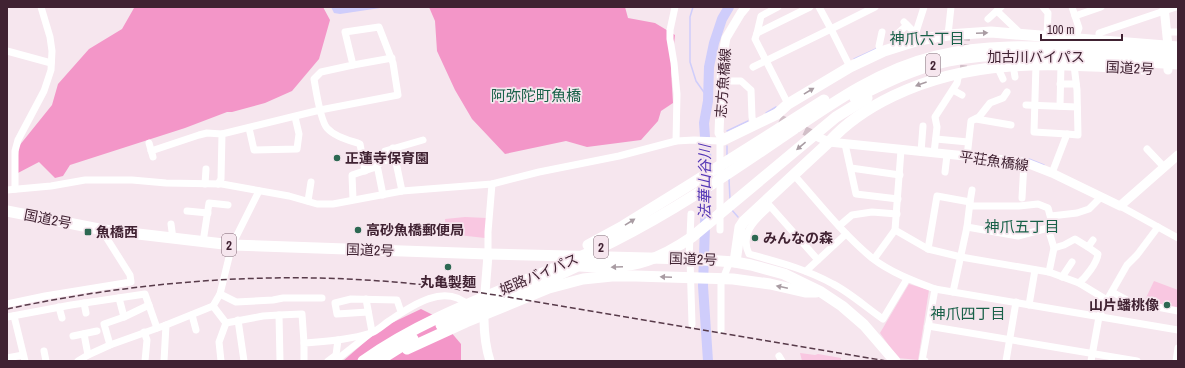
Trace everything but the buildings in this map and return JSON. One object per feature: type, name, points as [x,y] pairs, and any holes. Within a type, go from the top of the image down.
[{"type":"highway","name":"国道2号","points":[[720,141],[753,121],[779,116],[787,101],[848,64],[917,36],[991,32],[1047,36],[1099,42],[1173,59]]},
{"type":"highway","name":"加古川バイパス","points":[[734,174],[853,99],[911,68],[948,61],[1008,54],[1173,59]]},
{"type":"highway","name":"国道2号","points":[[730,261],[740,227],[744,221],[839,131],[856,117],[875,105],[906,90],[959,73],[997,66],[1036,64],[1074,65],[1173,59]]},
{"type":"highway","points":[[557,256],[594,242],[623,226],[836,92],[889,68],[911,68]]},
{"type":"highway","points":[[488,256],[586,266],[616,267],[635,265],[663,255],[692,237],[836,117],[911,68]]},
{"type":"highway","name":"姫路バイパス","points":[[378,361],[432,329],[554,277],[615,249],[694,205],[734,174]]},
{"type":"highway","name":"国道2号","points":[[7,211],[104,230],[232,245],[454,253],[488,256],[557,256],[730,261],[784,274],[821,292],[853,315],[892,358]]},
{"type":"highway","points":[[385,361],[463,315],[583,279],[612,276],[635,276],[733,279],[765,283],[806,292],[821,292]]},
{"type":"highway","name":"姫路バイパス","points":[[363,361],[422,326],[463,315]]},
{"type":"main road","name":"志方魚橋線","points":[[720,141],[722,58],[726,38],[746,7]]},
{"type":"main road","points":[[1164,9],[1173,59]]},
{"type":"main road","points":[[818,137],[829,142]]},
{"type":"main road","name":"平荘魚橋線","points":[[829,142],[921,152],[934,151],[947,155],[1024,162],[1052,171],[1120,206]]},
{"type":"main road","points":[[1120,206],[1162,165],[1178,155]]},
{"type":"main road","points":[[488,256],[485,293],[485,322],[486,342],[490,361]]},
{"type":"street","points":[[15,189],[15,151],[18,140],[44,91],[52,63],[50,37],[41,7]]},
{"type":"street","points":[[675,7],[670,30],[670,39],[677,94],[676,141]]},
{"type":"street","points":[[778,7],[761,16],[755,39],[787,101]]},
{"type":"street","points":[[757,34],[810,7]]},
{"type":"street","points":[[819,7],[848,64]]},
{"type":"street","points":[[753,67],[875,7]]},
{"type":"street","points":[[917,36],[924,7]]},
{"type":"street","points":[[948,35],[951,7]]},
{"type":"street","points":[[1043,7],[1048,13],[1047,36]]},
{"type":"street","points":[[1072,7],[1079,28],[1075,39]]},
{"type":"street","points":[[1075,16],[1101,7]]},
{"type":"street","points":[[1099,42],[1099,33],[1164,9],[1176,7]]},
{"type":"street","points":[[988,19],[999,9],[1021,34]]},
{"type":"street","points":[[897,34],[906,24],[917,36]]},
{"type":"street","points":[[149,143],[152,154],[206,133],[222,134],[320,110],[398,95],[392,58],[379,27],[345,32],[353,65]]},
{"type":"street","points":[[880,50],[882,32]]},
{"type":"street","points":[[1167,32],[1178,32]]},
{"type":"street","points":[[7,51],[52,63]]},
{"type":"street","points":[[365,171],[360,144],[343,138],[326,127],[320,110],[314,79],[321,72],[392,58]]},
{"type":"street","points":[[1036,64],[1034,132],[1078,135],[1074,65]]},
{"type":"street","points":[[1060,106],[1061,64]]},
{"type":"street","points":[[1013,65],[1015,77]]},
{"type":"street","points":[[997,66],[1002,79]]},
{"type":"street","points":[[934,151],[937,127],[935,117],[957,84],[959,73]]},
{"type":"street","points":[[721,81],[741,81],[751,90],[753,121]]},
{"type":"street","points":[[1060,84],[1076,84]]},
{"type":"street","points":[[953,90],[962,95]]},
{"type":"street","points":[[1027,91],[1035,91]]},
{"type":"street","points":[[967,157],[971,121],[976,119],[982,113],[986,106],[1003,98],[1007,92]]},
{"type":"street","points":[[1026,105],[1077,107]]},
{"type":"street","points":[[249,128],[254,150],[297,149],[299,134],[295,117]]},
{"type":"street","points":[[1027,118],[1035,119]]},
{"type":"street","points":[[976,119],[1011,125]]},
{"type":"street","points":[[921,152],[923,126]]},
{"type":"street","points":[[218,184],[221,179],[222,134]]},
{"type":"street","points":[[1052,171],[1067,134]]},
{"type":"street","points":[[936,138],[968,142]]},
{"type":"street","points":[[353,199],[352,175],[376,167],[382,161],[386,160],[385,151],[423,140]]},
{"type":"street","points":[[7,190],[51,186],[85,180],[132,180],[166,183],[218,184],[289,196],[317,204],[333,204],[383,194],[492,184],[539,172],[619,156],[676,141],[720,141],[720,230]]},
{"type":"street","points":[[845,144],[856,194],[898,199]]},
{"type":"street","points":[[393,148],[402,192]]},
{"type":"street","points":[[1147,149],[1162,165]]},
{"type":"street","points":[[874,259],[895,230],[901,150]]},
{"type":"street","points":[[945,172],[947,155]]},
{"type":"street","points":[[1022,198],[1024,162]]},
{"type":"street","points":[[376,167],[383,194]]},
{"type":"street","points":[[851,168],[900,175]]},
{"type":"street","points":[[205,184],[206,169]]},
{"type":"street","points":[[794,175],[846,234],[874,259],[907,279],[935,289],[1178,330]]},
{"type":"street","points":[[308,201],[311,182]]},
{"type":"street","points":[[488,256],[488,232],[492,184]]},
{"type":"street","points":[[953,292],[967,227],[972,190]]},
{"type":"street","points":[[78,361],[110,345],[214,306],[220,294],[232,245],[260,191]]},
{"type":"street","points":[[928,249],[937,196],[970,204],[1018,206],[1038,204],[1048,208],[1052,223],[1048,228],[1018,236],[967,227]]},
{"type":"street","points":[[1051,216],[1077,213],[1089,209],[1101,197]]},
{"type":"street","points":[[203,242],[209,204],[228,205]]},
{"type":"street","points":[[818,260],[770,206],[752,224],[745,238],[745,248],[749,254],[787,264],[834,284],[883,319],[907,279]]},
{"type":"street","points":[[1120,206],[1178,238]]},
{"type":"street","points":[[188,211],[208,213]]},
{"type":"street","points":[[840,226],[852,215],[872,212],[897,214]]},
{"type":"street","points":[[690,214],[692,324]]},
{"type":"street","points":[[170,224],[173,239]]},
{"type":"street","points":[[1091,361],[1099,317],[1107,300],[1127,265],[1137,255],[1158,227]]},
{"type":"street","points":[[1048,228],[1054,248],[1049,272]]},
{"type":"street","points":[[7,304],[45,296],[131,282],[130,275],[106,237],[104,230]]},
{"type":"street","points":[[895,230],[928,249],[961,257],[1049,272],[1079,283],[1107,300]]},
{"type":"street","points":[[806,271],[846,234]]},
{"type":"street","points":[[1054,248],[1075,239],[1098,254],[1098,259],[1079,283]]},
{"type":"street","points":[[1088,247],[1093,240]]},
{"type":"street","points":[[721,330],[721,284],[730,261]]},
{"type":"street","points":[[1062,277],[1072,262]]},
{"type":"street","points":[[1029,305],[1035,270]]},
{"type":"street","points":[[925,361],[922,360],[935,289]]},
{"type":"street","points":[[1112,292],[1131,302],[1178,310]]},
{"type":"street","points":[[7,358],[24,358],[10,317],[59,307],[144,294],[157,328]]},
{"type":"street","points":[[220,294],[236,302],[319,296]]},
{"type":"street","points":[[335,361],[372,332],[401,312],[426,299],[436,296],[448,296],[465,302],[485,322]]},
{"type":"street","points":[[119,298],[124,317]]},
{"type":"street","points":[[368,312],[337,314],[335,303],[350,299],[396,300],[401,312]]},
{"type":"street","points":[[366,299],[372,332]]},
{"type":"street","points":[[1006,361],[1016,302]]},
{"type":"street","points":[[84,303],[86,313]]},
{"type":"street","points":[[110,345],[104,324],[124,317],[149,305]]},
{"type":"street","points":[[214,306],[226,323]]},
{"type":"street","points":[[59,307],[62,318]]},
{"type":"street","points":[[226,323],[263,316],[302,314],[304,361]]},
{"type":"street","points":[[192,315],[196,330]]},
{"type":"street","points":[[279,316],[280,361]]},
{"type":"street","points":[[238,320],[244,361]]},
{"type":"street","points":[[221,361],[219,342],[226,323]]},
{"type":"street","points":[[164,361],[166,325]]},
{"type":"street","points":[[928,326],[1137,361]]},
{"type":"street","points":[[73,336],[97,331]]},
{"type":"street","points":[[144,332],[147,340],[144,361]]},
{"type":"street","points":[[304,343],[338,340],[372,332]]},
{"type":"street","points":[[84,334],[88,355]]},
{"type":"street","points":[[328,361],[336,355],[338,340]]},
{"type":"street","points":[[1176,361],[1178,348]]},
{"type":"street","points":[[44,352],[46,361]]},
{"type":"shaded area","points":[[323,7],[330,20],[319,59],[292,91],[265,103],[227,112],[185,128],[70,165],[63,176],[55,178],[39,162],[16,174],[19,146],[52,105],[58,84],[89,49],[122,29],[134,8]]},
{"type":"shaded area","points":[[429,7],[625,7],[628,18],[655,23],[675,35],[671,71],[673,103],[661,111],[658,121],[641,140],[587,147],[566,141],[505,154],[472,119],[455,90],[437,51],[435,21]]},
{"type":"shaded area","points":[[465,217],[487,218],[485,238],[446,235],[445,219]]},
{"type":"shaded area","points":[[1154,281],[1178,290],[1178,309],[1144,302]]},
{"type":"shaded area","points":[[909,284],[929,290],[918,360],[898,358],[880,333]]},
{"type":"shaded area","points":[[421,309],[439,318],[461,344],[461,361],[343,361],[381,328]]},
{"type":"shaded area","points":[[800,353],[818,354],[841,358],[841,360],[847,361],[802,361]]},
{"type":"water","points":[[331,7],[387,7],[340,14],[334,13]]},
{"type":"waterway","points":[[693,7],[690,17],[690,62],[696,81],[708,98]]},
{"type":"waterway","name":"法華山谷川","points":[[708,361],[703,286],[707,166],[704,123],[708,101],[709,67],[714,43],[722,19],[729,7]]},
{"type":"waterway","points":[[854,59],[878,48]]},
{"type":"waterway","points":[[766,113],[776,107]]},
{"type":"waterway","points":[[727,131],[748,121]]},
{"type":"waterway","points":[[727,146],[727,156]]},
{"type":"waterway","points":[[1029,159],[1044,165]]},
{"type":"waterway","points":[[729,179],[730,200]]},
{"type":"waterway","points":[[731,209],[738,217]]},
{"type":"tunnel","points":[[963,72],[967,33]]},
{"type":"tunnel","points":[[780,119],[818,137]]},
{"type":"railway","points":[[7,309],[103,292],[199,281],[297,278],[345,279],[437,286],[887,361]]},
{"type":"place","name":"正蓮寺保育園","points":[[337,158]]},
{"type":"place","name":"高砂魚橋郵便局","points":[[358,230]]},
{"type":"place","name":"魚橋西","points":[[88,232]]},
{"type":"place","name":"みんなの森","points":[[755,238]]},
{"type":"place","name":"丸亀製麺","points":[[448,267]]},
{"type":"place","name":"山片蟠桃像","points":[[1167,305]]},
{"type":"district","name":"神爪六丁目","points":[[927,39]]},
{"type":"district","name":"阿弥陀町魚橋","points":[[536,96]]},
{"type":"district","name":"神爪五丁目","points":[[1022,227]]},
{"type":"district","name":"神爪四丁目","points":[[968,314]]}]
